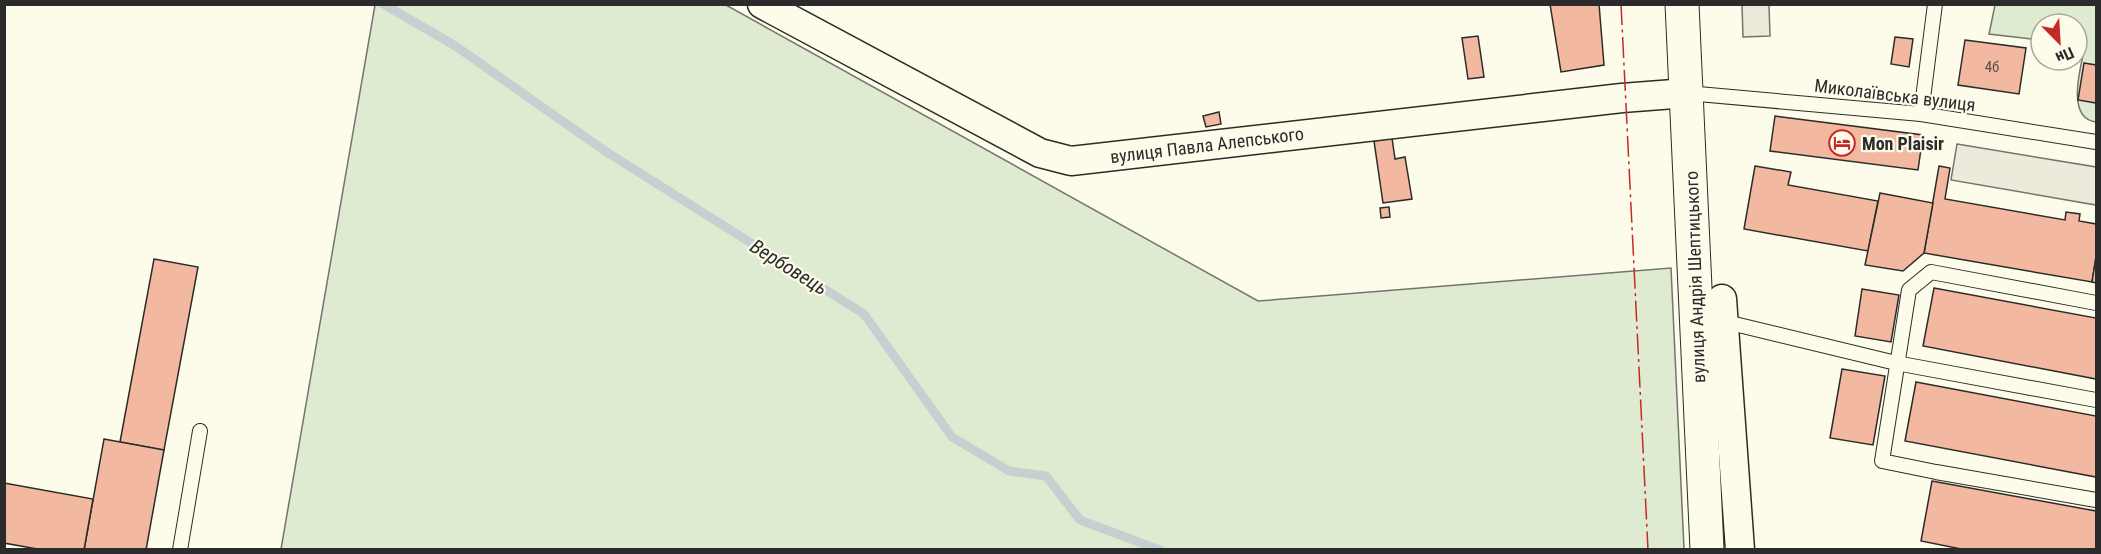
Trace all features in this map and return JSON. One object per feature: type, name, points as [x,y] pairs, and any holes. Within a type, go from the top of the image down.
[{"type":"street","name":"вулиця Павла Алепського","points":[[762,4],[1040,153],[1071,161],[1622,98],[1687,93]]},
{"type":"street","name":"вулиця Андрія Шептицького","points":[[1682,4],[1687,93],[1709,307],[1707,549]]},
{"type":"street","points":[[1709,307],[1740,549]]},
{"type":"lane","points":[[1921,114],[1935,4]]},
{"type":"lane","name":"Миколаївська вулиця","points":[[1687,93],[1921,114],[2097,142]]},
{"type":"lane","points":[[2097,303],[1931,272],[1908,290],[1882,461],[2097,500]]},
{"type":"lane","points":[[1709,307],[1896,363],[2097,400]]},
{"type":"lane","points":[[180,549],[201,431]]},
{"type":"green space","points":[[375,5],[726,5],[1258,301],[1671,268],[1684,549],[281,549]]},
{"type":"green space","points":[[1995,5],[2096,5],[2096,122],[2086,118],[2081,111],[2077,90],[2080,72],[2089,72],[2089,12],[2029,12],[2029,39],[1989,34]]},
{"type":"shaded area","points":[[1742,5],[1769,5],[1770,36],[1743,37]]},
{"type":"shaded area","points":[[1957,144],[2096,167],[2096,205],[1951,180]]},
{"type":"building","points":[[1550,4],[1599,4],[1604,65],[1561,72]]},
{"type":"building","points":[[1478,36],[1484,77],[1468,79],[1462,38]]},
{"type":"building","points":[[1895,37],[1913,39],[1909,67],[1891,64]]},
{"type":"building","points":[[1965,40],[2026,48],[2019,94],[1958,85]]},
{"type":"building","points":[[2089,64],[2096,65],[2096,103],[2078,100],[2083,72],[2089,72]]},
{"type":"building","points":[[1219,112],[1221,124],[1206,127],[1203,116]]},
{"type":"building","points":[[1775,116],[1923,135],[1918,170],[1770,151]]},
{"type":"building","points":[[1392,138],[1395,159],[1405,157],[1412,199],[1383,203],[1374,141]]},
{"type":"building","points":[[1755,166],[1791,172],[1788,185],[1878,201],[1868,251],[1744,229]]},
{"type":"building","points":[[1939,166],[1950,168],[1945,199],[2065,220],[2066,212],[2080,214],[2079,221],[2096,224],[2096,257],[2092,282],[1924,253]]},
{"type":"building","points":[[1880,193],[1933,203],[1924,253],[1903,271],[1865,265]]},
{"type":"building","points":[[1389,207],[1390,217],[1381,218],[1380,208]]},
{"type":"building","points":[[2096,257],[2096,283],[2092,282]]},
{"type":"building","points":[[154,259],[198,267],[164,450],[120,442]]},
{"type":"building","points":[[1934,288],[2096,318],[2096,379],[1923,346]]},
{"type":"building","points":[[1862,289],[1899,295],[1891,342],[1855,336]]},
{"type":"building","points":[[1842,369],[1885,376],[1873,445],[1830,438]]},
{"type":"building","points":[[1916,382],[2096,416],[2096,477],[1905,441]]},
{"type":"building","points":[[104,439],[164,450],[146,550],[84,550]]},
{"type":"building","points":[[1932,481],[2096,511],[2096,550],[1966,550],[1921,541]]},
{"type":"building","points":[[4,483],[93,499],[84,550],[43,550],[4,543]]},
{"type":"waterway","name":"Вербовець","points":[[383,4],[454,45],[605,151],[864,314],[952,437],[1009,471],[1046,476],[1080,520],[1160,550]]},
{"type":"power","points":[[1621,4],[1648,550]]},
{"type":"place","name":"Mon Plaisir","points":[[1842,143]]}]
